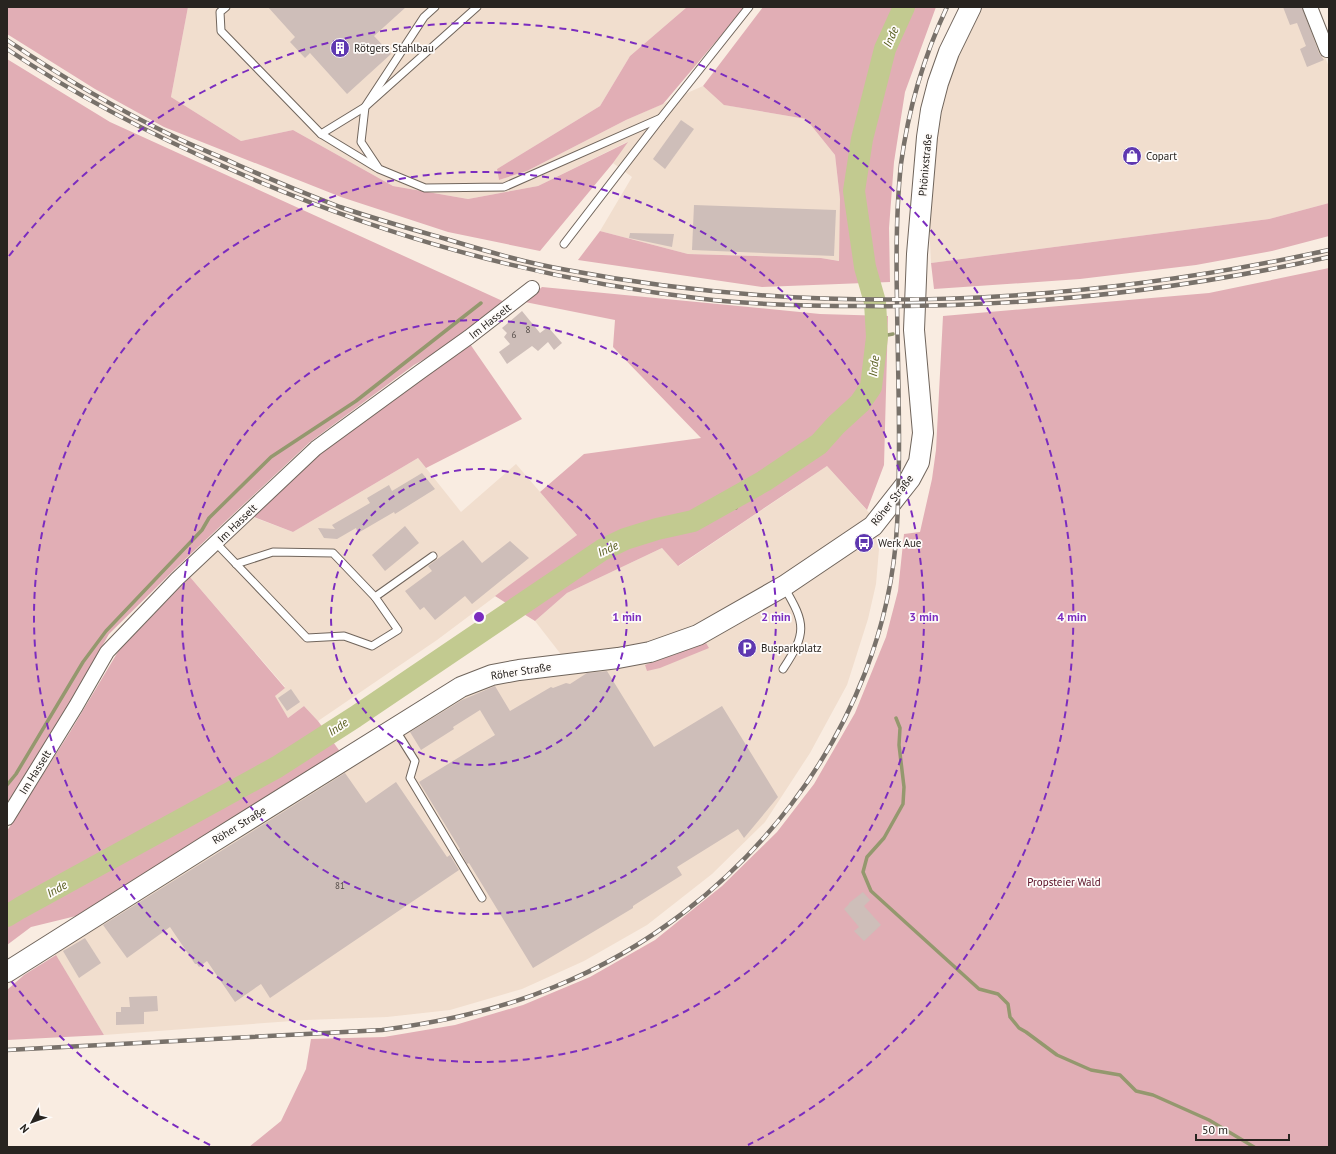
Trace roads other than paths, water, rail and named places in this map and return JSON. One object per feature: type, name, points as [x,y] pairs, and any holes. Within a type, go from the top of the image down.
[{"type":"main road","name":"Phönixstraße","points":[[914,330],[917,254],[927,137],[931,110],[938,83],[950,52],[971,7]]},
{"type":"main road","name":"Röher Straße","points":[[7,972],[461,688],[492,675],[512,671],[618,658],[650,652],[669,646],[704,632],[784,586],[873,526],[910,479],[919,462],[923,433],[914,330]]},
{"type":"street","points":[[1310,7],[1327,50]]},
{"type":"street","name":"Im Hasselt","points":[[7,818],[76,706],[107,652],[177,579],[316,448],[469,337],[532,288]]},
{"type":"lane","points":[[226,7],[220,12],[221,31],[321,134],[379,169],[425,188],[504,187],[661,118]]},
{"type":"lane","points":[[379,169],[361,142],[364,108],[424,17],[435,7]]},
{"type":"lane","points":[[321,134],[364,108],[477,7]]},
{"type":"lane","points":[[564,244],[749,7]]},
{"type":"lane","points":[[216,543],[236,564],[308,638],[344,636],[372,646],[398,630],[375,597],[333,553],[272,552],[236,564]]},
{"type":"lane","points":[[375,597],[433,556]]},
{"type":"lane","points":[[782,668],[793,653],[799,641],[802,629],[799,614],[784,586]]},
{"type":"lane","points":[[395,729],[415,761],[410,778],[482,898]]},
{"type":"waterway","name":"Inde","points":[[7,916],[277,767],[355,717],[602,550],[625,539],[657,529],[693,521],[764,481],[819,444],[836,425],[860,403],[871,387],[877,337],[875,302],[865,267],[854,191],[862,139],[885,49],[904,7]]},
{"type":"waterway","points":[[7,785],[16,774],[83,662],[106,631],[202,530],[209,518],[271,457],[356,401],[481,303]]},
{"type":"waterway","points":[[877,337],[893,334]]},
{"type":"waterway","points":[[731,499],[736,508]]},
{"type":"waterway","points":[[896,718],[900,728],[899,745],[904,787],[903,804],[884,838],[867,857],[863,872],[871,891],[979,989],[998,994],[1008,1004],[1010,1017],[1019,1028],[1057,1055],[1091,1070],[1120,1075],[1136,1091],[1153,1095],[1209,1120],[1254,1147]]},
{"type":"railway","points":[[7,1050],[382,1030],[448,1019],[491,1009],[554,987],[622,954],[685,912],[741,862],[791,804],[833,741],[865,673],[887,601],[897,526],[899,470],[897,216],[901,164],[908,124],[918,84],[931,45],[947,7]]},
{"type":"railway","points":[[7,40],[89,92],[153,126],[190,144],[289,187],[340,207],[393,224],[521,260],[567,270],[662,285],[757,295],[853,299],[949,299],[1045,293],[1140,283],[1235,269],[1329,250]]},
{"type":"railway","points":[[7,49],[34,67],[117,115],[174,144],[289,194],[346,216],[404,235],[522,268],[643,291],[743,303],[783,305],[922,306],[981,304],[1098,295],[1156,288],[1271,269],[1329,257]]},
{"type":"place","name":"Rötgers Stahlbau","points":[[340,48]]},
{"type":"place","name":"Copart","points":[[1132,156]]},
{"type":"place","name":"Werk Aue","points":[[864,543]]},
{"type":"place","name":"Busparkplatz","points":[[747,648]]},
{"type":"park label","name":"Propsteier Wald","points":[[1064,882]]}]
